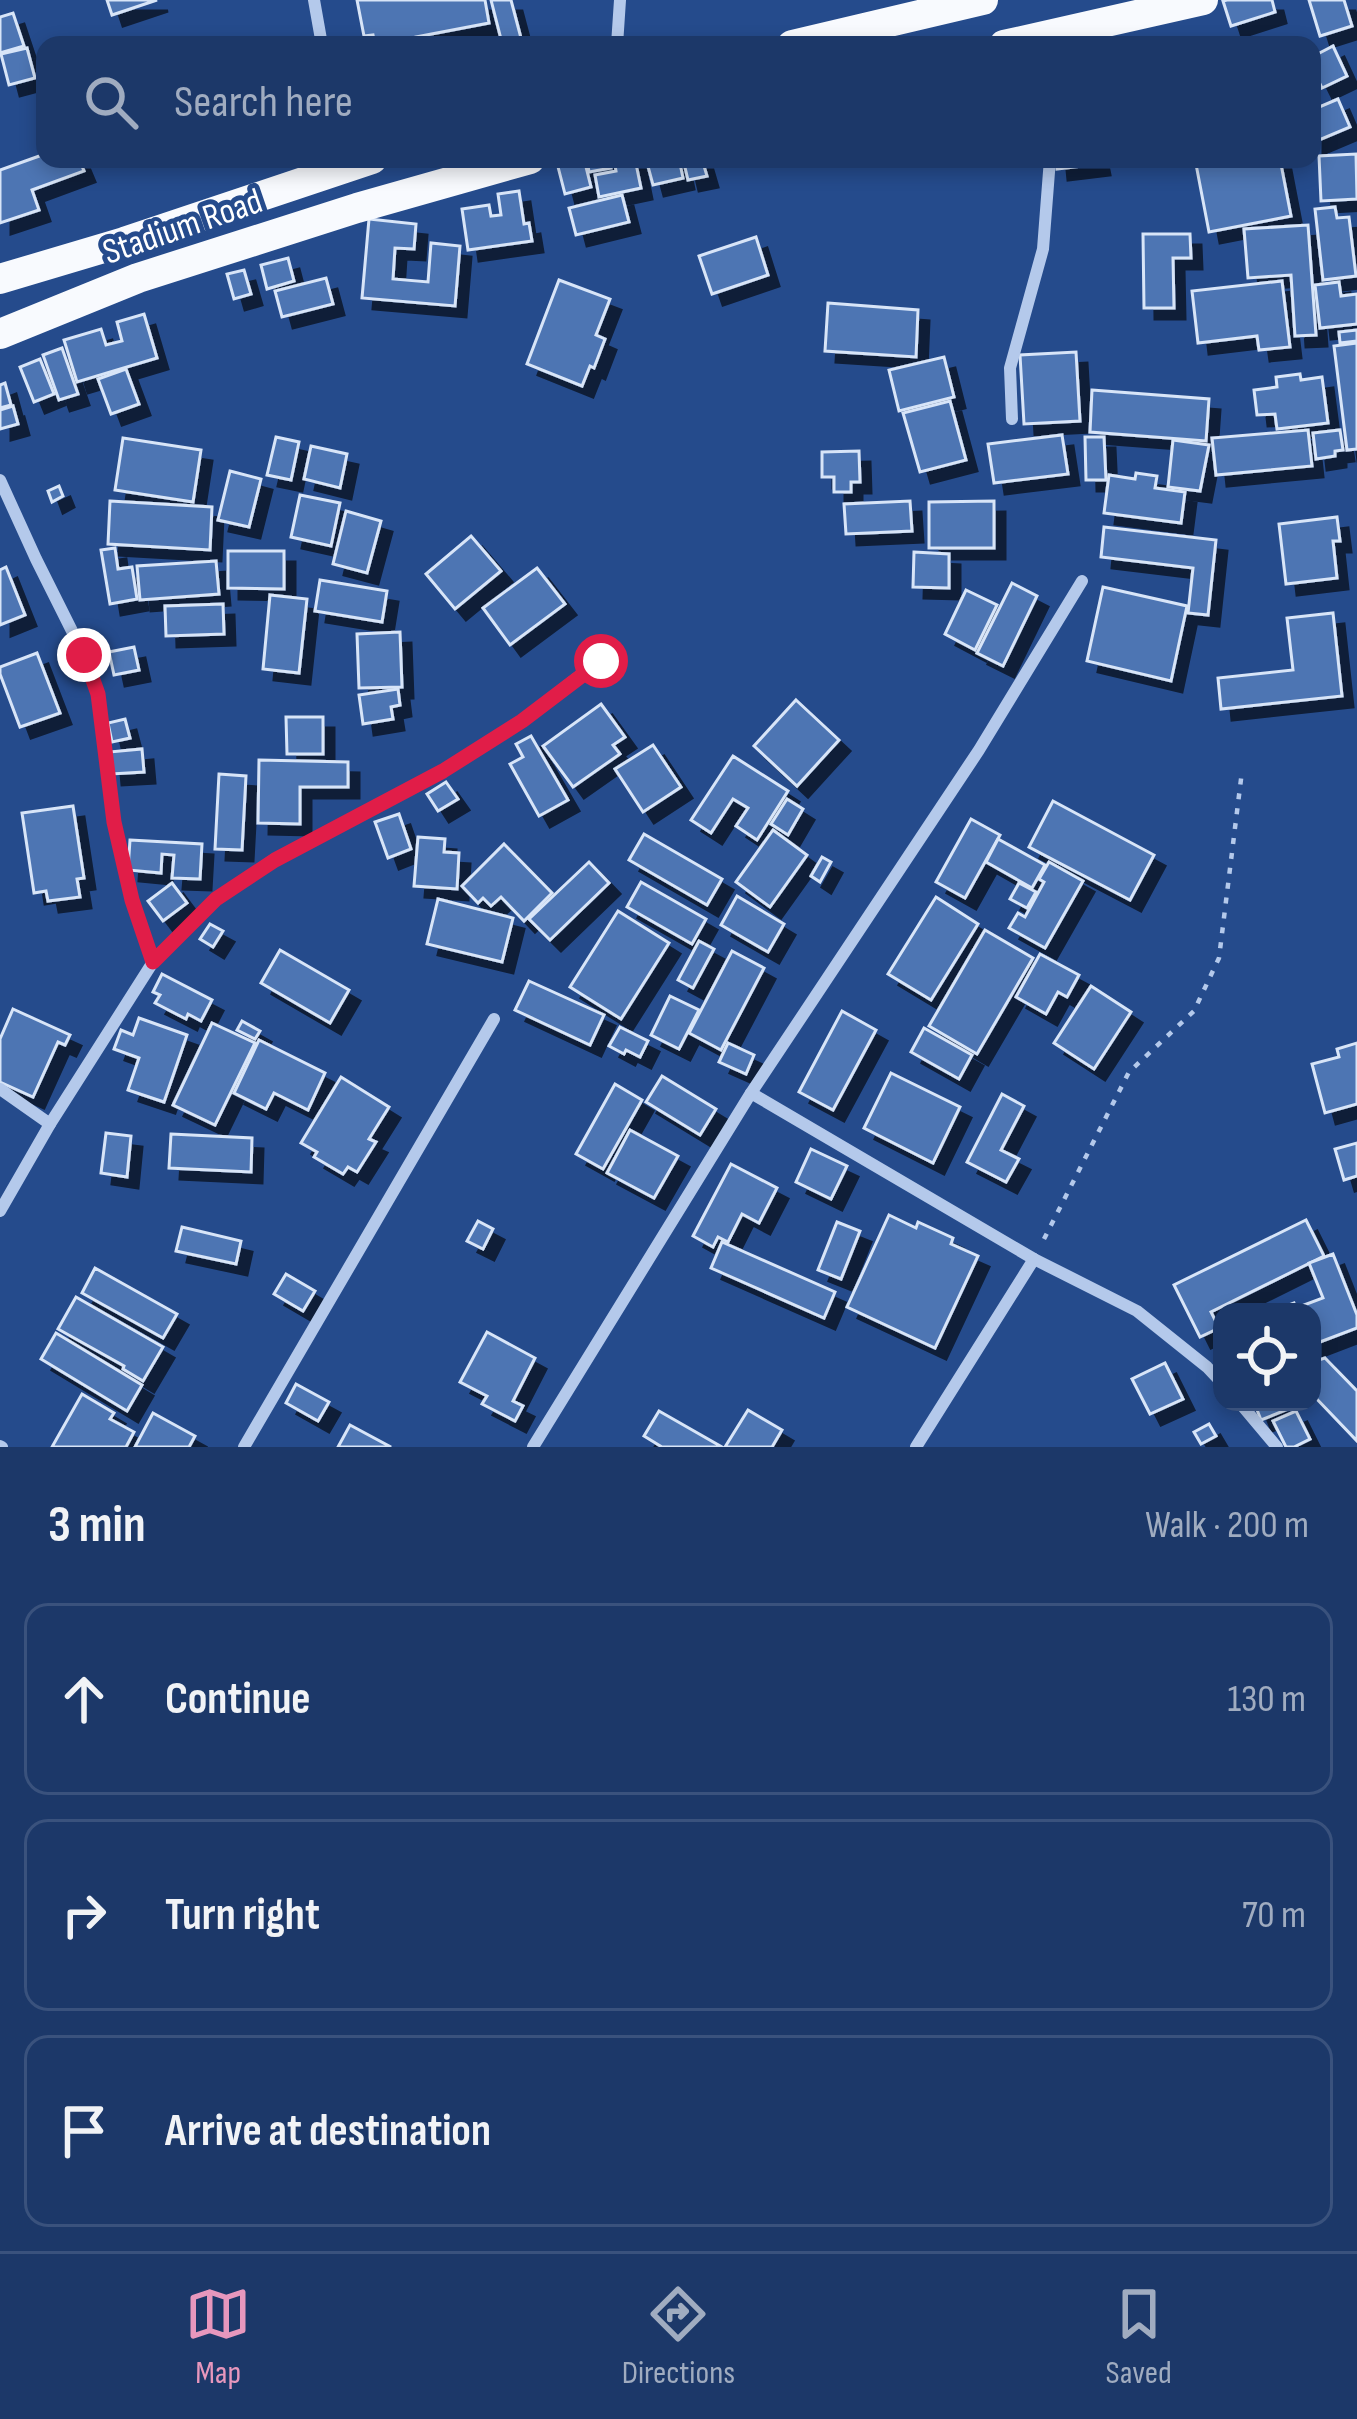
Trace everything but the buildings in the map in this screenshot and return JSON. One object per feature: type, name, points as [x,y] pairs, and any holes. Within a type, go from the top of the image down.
[{"type":"main road","points":[[851,36],[982,0]]},
{"type":"main road","points":[[1054,36],[1203,0]]},
{"type":"main road","name":"Stadium Road","points":[[0,279],[124,242],[335,168]]},
{"type":"main road","name":"Stadium Road","points":[[0,334],[138,278],[498,168]]},
{"type":"street","points":[[314,0],[320,36]]},
{"type":"street","points":[[618,36],[620,0]]},
{"type":"street","points":[[1012,419],[1010,368],[1043,249],[1051,168]]},
{"type":"street","points":[[0,480],[98,694],[114,822],[153,962]]},
{"type":"street","points":[[532,1447],[751,1093],[979,750],[1082,580]]},
{"type":"street","points":[[0,1211],[153,962],[216,899],[275,860],[443,771],[522,721],[601,661]]},
{"type":"street","points":[[244,1447],[494,1018]]},
{"type":"street","points":[[0,1089],[50,1124]]},
{"type":"street","points":[[751,1093],[1034,1259],[1137,1311],[1213,1373]]},
{"type":"street","points":[[916,1447],[1034,1259]]},
{"type":"street","points":[[1247,1411],[1277,1447]]},
{"type":"path","points":[[1034,1259],[1129,1072],[1194,1011],[1219,958],[1242,772]]},
{"type":"route","points":[[84,655],[98,694],[114,822],[153,962],[216,899],[275,860],[443,771],[522,721],[601,661]]}]
